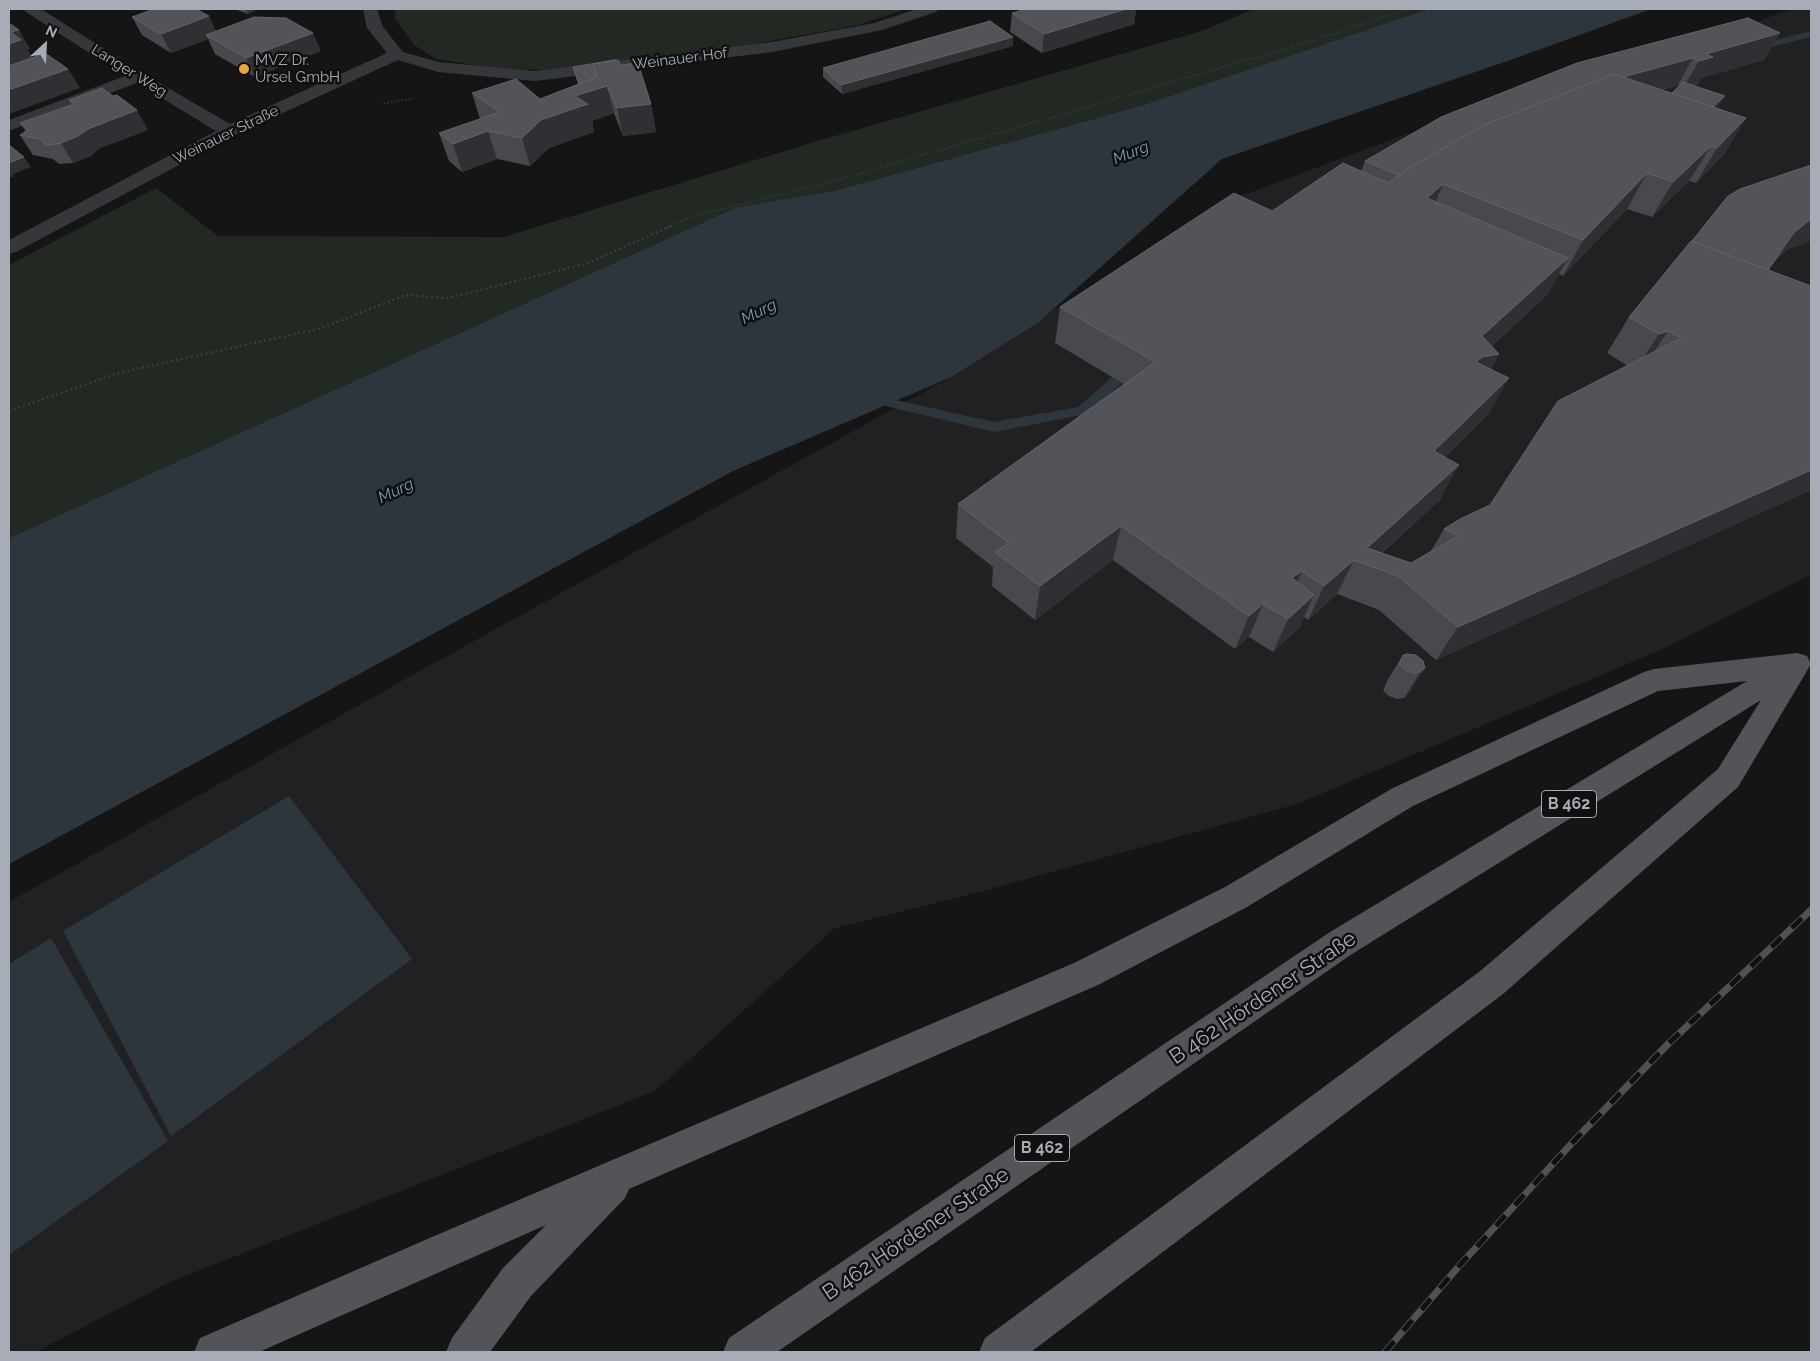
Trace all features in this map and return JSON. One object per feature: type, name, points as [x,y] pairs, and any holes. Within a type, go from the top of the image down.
[{"type":"main road","points":[[221,1351],[445,1250],[1086,974],[1236,897],[1403,797],[1654,680],[1804,660]]},
{"type":"main road","points":[[999,1352],[1491,983],[1728,778],[1804,660]]},
{"type":"main road","name":"B 462 Hördener Straße","points":[[743,1352],[1341,943],[1804,660]]},
{"type":"main road","points":[[466,1352],[517,1282],[620,1176]]},
{"type":"street","name":"Langer Weg","points":[[31,9],[138,77],[229,131]]},
{"type":"street","points":[[370,9],[375,28],[397,55]]},
{"type":"street","name":"Weinauer Hof","points":[[397,55],[438,67],[535,76],[772,47],[877,27],[931,9]]},
{"type":"street","name":"Weinauer Straße","points":[[9,248],[229,131],[397,55]]},
{"type":"street","points":[[9,126],[138,77]]},
{"type":"path","points":[[9,411],[118,373],[322,328],[406,296],[448,298],[585,264],[693,216],[824,184],[1309,42],[1408,9]]},
{"type":"shaded area","points":[[395,9],[906,9],[858,25],[744,46],[552,70],[501,69],[436,59],[414,45],[395,18]]},
{"type":"shaded area","points":[[1254,9],[1429,9],[1140,106],[834,191],[737,207],[9,538],[9,265],[156,188],[218,236],[504,237],[814,142],[1202,31]]},
{"type":"shaded area","points":[[1792,9],[1811,9],[1811,575],[1663,649],[1297,804],[987,890],[835,928],[655,1091],[170,1282],[36,1352],[9,1352],[9,902],[400,682],[951,377],[1211,207],[1546,82],[1715,37]]},
{"type":"water","name":"Murg","points":[[1429,9],[1651,9],[1519,57],[1222,159],[1039,322],[951,377],[733,471],[9,864],[9,538],[737,207],[834,191],[1140,106]]},
{"type":"water","points":[[289,796],[412,959],[171,1136],[63,931]]},
{"type":"water","points":[[51,938],[168,1141],[9,1255],[9,964]]},
{"type":"building","points":[[154,9],[196,9],[209,16],[161,34],[132,17]]},
{"type":"building","points":[[1026,9],[1126,9],[1044,34],[1012,13]]},
{"type":"building","points":[[254,17],[286,18],[313,33],[246,58],[206,35]]},
{"type":"building","points":[[1748,18],[1780,33],[1706,54],[1713,57],[1699,61],[1693,58],[1623,77],[1614,74],[1484,125],[1399,175],[1365,161],[1441,117],[1577,63]]},
{"type":"building","points":[[990,21],[1013,37],[841,85],[823,68]]},
{"type":"building","points":[[9,23],[19,30],[11,32],[21,40],[9,44]]},
{"type":"building","points":[[45,53],[68,69],[9,90],[9,66]]},
{"type":"building","points":[[615,60],[593,64],[596,77],[579,84],[573,67]]},
{"type":"building","points":[[618,60],[620,65],[638,63],[651,104],[617,108],[607,86],[575,96],[588,104],[541,120],[522,138],[488,131],[453,144],[439,133],[500,112],[472,93],[516,79],[540,99],[597,77],[593,64]]},
{"type":"building","points":[[1614,74],[1746,118],[1717,148],[1711,146],[1673,182],[1647,173],[1583,240],[1443,184],[1427,198],[1568,258],[1482,336],[1499,354],[1482,357],[1476,362],[1509,378],[1434,451],[1459,465],[1367,548],[1411,563],[1458,536],[1444,529],[1490,505],[1558,401],[1681,338],[1668,331],[1659,334],[1629,317],[1691,241],[1811,286],[1811,470],[1458,627],[1398,576],[1354,560],[1324,586],[1302,571],[1292,578],[1314,595],[1288,619],[1263,604],[1249,616],[1121,526],[1040,586],[995,552],[1009,543],[958,504],[1155,362],[1060,307],[1234,193],[1272,211],[1343,163],[1388,183],[1406,170],[1484,125]]},
{"type":"building","points":[[1683,82],[1725,96],[1713,107],[1672,93]]},
{"type":"building","points":[[102,88],[113,96],[117,95],[137,110],[88,129],[78,136],[61,143],[46,145],[40,139],[20,135],[28,130],[20,123],[74,104],[69,100]]},
{"type":"building","points":[[9,145],[24,157],[9,163]]},
{"type":"building","points":[[1811,165],[1811,220],[1793,234],[1768,270],[1692,241],[1728,196],[1740,189]]},
{"type":"building","points":[[1403,655],[1416,655],[1423,661],[1425,668],[1420,672],[1414,673],[1405,670],[1399,664]]},
{"type":"waterway","points":[[1755,48],[1811,34]]},
{"type":"waterway","points":[[869,398],[994,427],[1082,411],[1117,380]]},
{"type":"railway","points":[[1385,1352],[1459,1266],[1572,1143],[1668,1044],[1811,910]]},
{"type":"place","name":"MVZ Dr. Ursel GmbH","points":[[244,69]]}]
